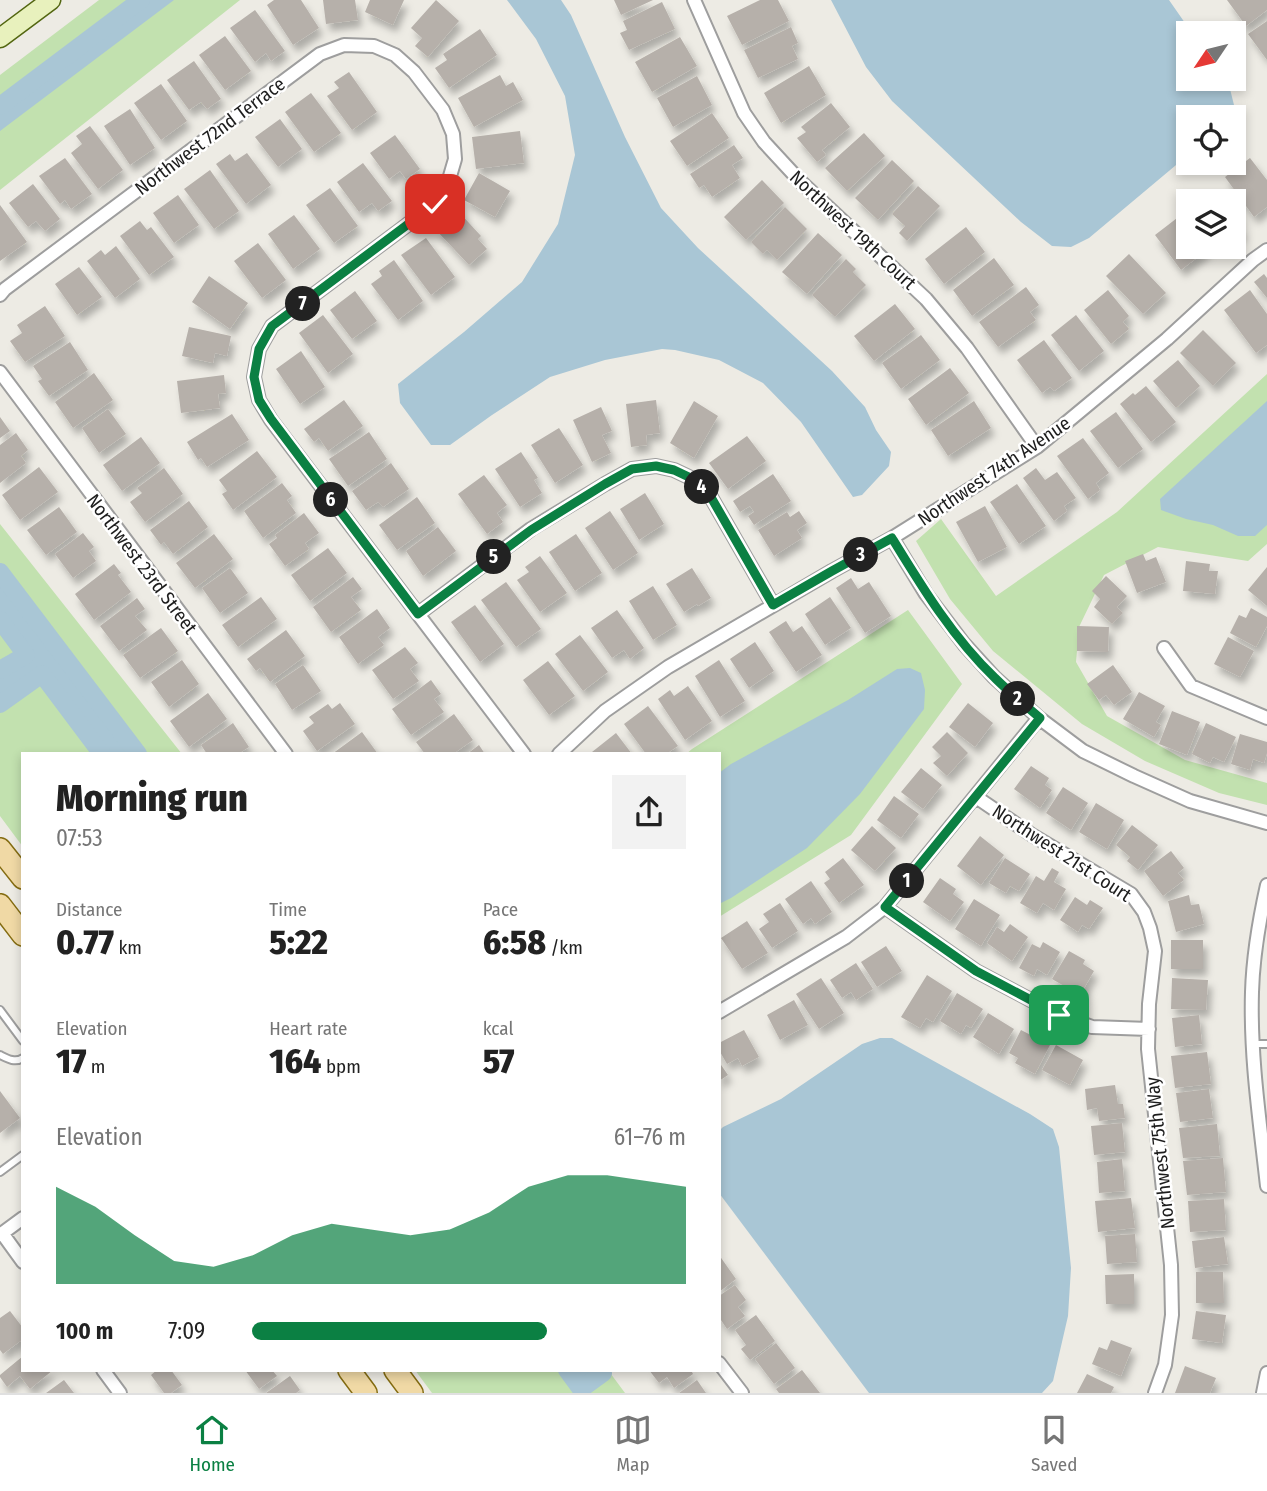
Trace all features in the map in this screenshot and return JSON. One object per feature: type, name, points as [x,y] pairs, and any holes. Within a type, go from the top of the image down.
[{"type":"main road","points":[[0,849],[21,875]]},
{"type":"main road","points":[[3,914],[21,933]]},
{"type":"main road","points":[[350,1372],[366,1393]]},
{"type":"main road","points":[[396,1372],[412,1393]]},
{"type":"street","points":[[0,38],[51,0]]},
{"type":"street","name":"Northwest 19th Court","points":[[694,0],[744,113],[764,142],[800,181],[926,299],[967,348],[1037,447]]},
{"type":"street","name":"Northwest 72nd Terrace","points":[[0,295],[320,54],[344,45],[374,46],[395,54],[414,72],[443,110],[453,134],[455,159],[448,183],[435,204],[272,326],[259,349],[254,377],[259,400],[271,419],[418,614]]},
{"type":"street","name":"Northwest 74th Avenue","points":[[561,752],[605,711],[668,667],[892,538],[1037,447],[1167,339],[1267,250]]},
{"type":"street","name":"Northwest 23rd Street","points":[[0,372],[285,752]]},
{"type":"street","points":[[522,752],[418,614],[531,530],[605,484],[632,469],[656,466],[674,470],[693,479],[708,492],[773,605]]},
{"type":"street","points":[[892,538],[926,594],[964,644],[994,677],[1040,718],[1083,751],[1190,801],[1267,823]]},
{"type":"street","points":[[1164,648],[1191,686],[1267,716]]},
{"type":"street","points":[[721,1012],[846,937],[885,907],[1040,718]]},
{"type":"street","name":"Northwest 21st Court","points":[[976,797],[1032,835],[1131,894],[1144,912]]},
{"type":"street","points":[[1267,886],[1257,930],[1252,992],[1253,1063],[1267,1186]]},
{"type":"street","points":[[885,907],[976,971],[1059,1015],[1092,1027],[1149,1029]]},
{"type":"street","name":"Northwest 75th Way","points":[[1144,912],[1155,951],[1149,1004],[1149,1049],[1171,1265],[1172,1315],[1165,1365],[1155,1393]]},
{"type":"street","points":[[21,1219],[1,1234],[21,1259]]},
{"type":"street","points":[[721,1366],[742,1393]]},
{"type":"street","points":[[104,1372],[120,1393]]},
{"type":"street","points":[[1262,1393],[1267,1373]]},
{"type":"lane","points":[[0,1010],[21,1038]]},
{"type":"lane","points":[[1253,1044],[1267,1044]]},
{"type":"lane","points":[[0,1055],[11,1060],[21,1059]]},
{"type":"lane","points":[[0,1172],[21,1157]]},
{"type":"green space","points":[[99,0],[240,0],[0,190],[0,75]]},
{"type":"green space","points":[[1267,374],[1267,544],[1248,561],[1158,547],[1104,575],[1079,627],[1076,662],[1107,716],[1185,760],[1267,783],[1267,805],[1219,793],[1145,761],[1082,724],[993,651],[950,599],[916,541],[941,519],[996,596],[1117,512]]},
{"type":"green space","points":[[0,524],[180,752],[21,752],[21,844],[0,816]]},
{"type":"green space","points":[[908,610],[962,684],[851,835],[721,916],[721,752],[688,752]]},
{"type":"green space","points":[[416,1372],[609,1372],[625,1393],[432,1393]]},
{"type":"water","points":[[141,0],[174,0],[0,131],[0,106]]},
{"type":"water","points":[[507,0],[561,0],[571,15],[625,137],[661,208],[698,248],[832,371],[865,407],[891,452],[889,466],[862,495],[853,497],[801,422],[763,383],[719,360],[675,350],[662,349],[605,360],[550,377],[450,445],[431,445],[400,403],[398,384],[522,282],[558,224],[575,155],[565,96],[536,39]]},
{"type":"water","points":[[831,0],[1169,0],[1184,21],[1176,21],[1176,91],[1230,91],[1234,105],[1176,105],[1176,165],[1089,238],[1071,247],[1052,246],[1021,222],[892,101],[866,67]]},
{"type":"water","points":[[1267,401],[1267,525],[1255,536],[1238,536],[1213,525],[1161,510],[1160,499]]},
{"type":"water","points":[[0,572],[136,752],[100,752],[42,675],[0,704],[0,670],[25,655],[0,620]]},
{"type":"water","points":[[910,668],[921,673],[925,690],[924,709],[860,794],[807,848],[721,903],[721,772],[848,700],[897,669]]},
{"type":"water","points":[[880,1038],[892,1038],[1053,1129],[1059,1147],[1071,1268],[1068,1316],[1053,1381],[1042,1393],[869,1393],[721,1196],[721,1129],[781,1099],[862,1044]]},
{"type":"water","points":[[568,1372],[602,1372],[603,1373],[581,1389]]},
{"type":"building","points":[[274,0],[301,0],[319,28],[293,45],[267,5]]},
{"type":"building","points":[[323,0],[355,0],[358,20],[326,24]]},
{"type":"building","points":[[370,0],[404,0],[393,25],[365,12]]},
{"type":"building","points":[[436,0],[459,21],[428,57],[415,46],[422,38],[411,28]]},
{"type":"building","points":[[614,0],[653,0],[621,15]]},
{"type":"building","points":[[760,0],[778,0],[789,21],[742,45],[727,16]]},
{"type":"building","points":[[1227,0],[1267,0],[1267,10],[1246,26],[1246,21],[1242,21]]},
{"type":"building","points":[[662,2],[675,29],[629,50],[620,33],[627,30],[623,21]]},
{"type":"building","points":[[255,10],[285,51],[271,61],[266,53],[255,62],[230,28]]},
{"type":"building","points":[[1267,21],[1267,60],[1248,34]]},
{"type":"building","points":[[791,27],[798,43],[792,46],[798,59],[758,78],[744,50]]},
{"type":"building","points":[[480,29],[497,55],[449,88],[435,68],[447,60],[443,54]]},
{"type":"building","points":[[225,36],[251,71],[225,90],[199,55]]},
{"type":"building","points":[[680,37],[697,66],[652,92],[635,62]]},
{"type":"building","points":[[194,61],[221,99],[207,109],[201,102],[189,110],[167,80]]},
{"type":"building","points":[[809,66],[826,95],[781,123],[764,93]]},
{"type":"building","points":[[349,72],[377,112],[352,130],[327,96],[339,88],[334,82]]},
{"type":"building","points":[[500,75],[506,86],[513,82],[523,100],[474,127],[458,98]]},
{"type":"building","points":[[697,76],[712,105],[673,127],[657,98]]},
{"type":"building","points":[[161,84],[187,121],[161,140],[134,103]]},
{"type":"building","points":[[311,93],[341,133],[314,152],[285,112]]},
{"type":"building","points":[[831,103],[850,127],[822,150],[826,155],[817,162],[797,138],[806,132],[801,127]]},
{"type":"building","points":[[130,109],[155,148],[130,165],[104,126]]},
{"type":"building","points":[[712,113],[729,138],[687,166],[670,141]]},
{"type":"building","points":[[280,119],[302,149],[278,167],[255,137]]},
{"type":"building","points":[[90,126],[123,170],[98,189],[71,153],[82,144],[76,136]]},
{"type":"building","points":[[520,131],[524,163],[476,169],[472,137]]},
{"type":"building","points":[[864,133],[885,156],[847,191],[825,168]]},
{"type":"building","points":[[395,135],[420,169],[406,179],[400,171],[389,179],[370,153]]},
{"type":"building","points":[[734,145],[743,158],[732,165],[740,178],[712,197],[704,185],[699,188],[690,174]]},
{"type":"building","points":[[247,153],[271,185],[246,204],[216,164],[230,154],[235,161]]},
{"type":"building","points":[[65,158],[92,194],[71,209],[65,200],[60,204],[39,176]]},
{"type":"building","points":[[1250,158],[1267,180],[1267,207],[1254,217],[1246,206],[1246,189],[1234,189],[1225,177],[1246,175],[1246,161]]},
{"type":"building","points":[[892,160],[914,181],[878,220],[855,198]]},
{"type":"building","points":[[363,163],[392,201],[378,211],[372,203],[359,212],[337,182]]},
{"type":"building","points":[[210,170],[239,211],[214,229],[184,189]]},
{"type":"building","points":[[479,173],[510,191],[495,217],[464,200]]},
{"type":"building","points":[[762,180],[784,203],[746,240],[724,217]]},
{"type":"building","points":[[33,184],[60,219],[45,231],[36,221],[28,227],[9,203]]},
{"type":"building","points":[[918,186],[940,206],[907,241],[899,233],[905,226],[892,214]]},
{"type":"building","points":[[330,188],[358,226],[334,243],[306,205]]},
{"type":"building","points":[[178,195],[199,225],[174,243],[153,213]]},
{"type":"building","points":[[0,205],[27,242],[0,261]]},
{"type":"building","points":[[785,207],[807,229],[777,260],[767,250],[763,254],[751,242]]},
{"type":"building","points":[[458,211],[481,236],[478,239],[487,249],[469,265],[437,231]]},
{"type":"building","points":[[294,215],[320,249],[293,269],[268,234]]},
{"type":"building","points":[[1176,219],[1176,259],[1195,259],[1181,270],[1155,235]]},
{"type":"building","points":[[140,221],[147,230],[151,227],[174,257],[149,275],[120,236]]},
{"type":"building","points":[[966,227],[985,252],[944,284],[925,259]]},
{"type":"building","points":[[818,233],[842,255],[807,294],[782,272]]},
{"type":"building","points":[[426,238],[455,277],[431,295],[401,255]]},
{"type":"building","points":[[258,243],[286,280],[262,298],[234,261]]},
{"type":"building","points":[[116,246],[140,279],[115,298],[87,261],[101,250],[105,255]]},
{"type":"building","points":[[1129,254],[1166,293],[1143,314],[1106,276]]},
{"type":"building","points":[[994,258],[1014,285],[972,316],[953,290]]},
{"type":"building","points":[[846,259],[856,269],[853,272],[866,285],[835,317],[812,295]]},
{"type":"building","points":[[394,260],[423,301],[398,320],[371,284],[382,276],[379,271]]},
{"type":"building","points":[[79,267],[102,297],[77,315],[55,284]]},
{"type":"building","points":[[1264,274],[1267,278],[1267,298],[1254,282]]},
{"type":"building","points":[[209,276],[248,303],[230,329],[192,302]]},
{"type":"building","points":[[1026,287],[1039,305],[1030,312],[1036,320],[998,347],[979,322]]},
{"type":"building","points":[[1108,290],[1129,316],[1123,322],[1129,329],[1111,344],[1084,310]]},
{"type":"building","points":[[1250,290],[1267,314],[1267,345],[1256,353],[1224,310]]},
{"type":"building","points":[[355,291],[377,321],[352,339],[330,310]]},
{"type":"building","points":[[895,304],[915,329],[874,361],[854,336]]},
{"type":"building","points":[[45,306],[65,336],[25,362],[10,341],[22,333],[17,325]]},
{"type":"building","points":[[323,315],[353,354],[328,373],[299,333]]},
{"type":"building","points":[[1076,315],[1104,351],[1079,371],[1051,335]]},
{"type":"building","points":[[189,327],[231,336],[227,356],[215,353],[213,363],[182,356]]},
{"type":"building","points":[[1203,330],[1236,363],[1213,386],[1180,353]]},
{"type":"building","points":[[921,335],[940,360],[901,389],[882,363]]},
{"type":"building","points":[[1044,340],[1072,378],[1054,391],[1050,387],[1042,393],[1017,360]]},
{"type":"building","points":[[70,342],[88,370],[49,396],[38,381],[42,379],[33,366]]},
{"type":"building","points":[[301,351],[325,387],[300,404],[276,369]]},
{"type":"building","points":[[1178,360],[1200,386],[1176,408],[1153,381]]},
{"type":"building","points":[[950,368],[969,393],[926,425],[908,399]]},
{"type":"building","points":[[94,373],[113,400],[73,428],[55,402]]},
{"type":"building","points":[[224,375],[226,393],[218,394],[220,408],[181,413],[177,381]]},
{"type":"building","points":[[1146,386],[1176,422],[1151,442],[1120,404]]},
{"type":"building","points":[[344,400],[363,426],[328,451],[319,438],[314,442],[304,429]]},
{"type":"building","points":[[656,400],[660,433],[646,435],[647,445],[631,447],[626,404]]},
{"type":"building","points":[[694,401],[718,416],[694,458],[670,443]]},
{"type":"building","points":[[974,401],[991,428],[948,456],[931,430]]},
{"type":"building","points":[[601,407],[612,431],[602,435],[611,453],[592,462],[573,420]]},
{"type":"building","points":[[108,409],[126,434],[99,453],[82,428]]},
{"type":"building","points":[[1116,412],[1143,449],[1118,468],[1090,431]]},
{"type":"building","points":[[232,414],[249,440],[207,467],[201,458],[198,460],[187,442]]},
{"type":"building","points":[[0,417],[10,431],[0,438]]},
{"type":"building","points":[[559,428],[583,465],[555,483],[531,445]]},
{"type":"building","points":[[369,432],[387,459],[348,486],[329,459]]},
{"type":"building","points":[[16,433],[28,450],[21,456],[26,463],[0,483],[0,445]]},
{"type":"building","points":[[747,436],[766,461],[728,489],[709,463]]},
{"type":"building","points":[[141,437],[160,463],[122,491],[103,465]]},
{"type":"building","points":[[1083,438],[1109,473],[1096,483],[1100,490],[1088,499],[1057,456]]},
{"type":"building","points":[[257,451],[277,477],[233,510],[222,494],[227,491],[219,480]]},
{"type":"building","points":[[521,452],[538,478],[534,480],[542,493],[520,507],[495,469]]},
{"type":"building","points":[[391,463],[409,489],[383,507],[378,502],[366,510],[352,491]]},
{"type":"building","points":[[39,467],[58,492],[20,520],[2,495]]},
{"type":"building","points":[[164,468],[183,494],[145,522],[130,502],[142,493],[137,488]]},
{"type":"building","points":[[1036,468],[1045,480],[1057,472],[1076,498],[1064,506],[1067,511],[1054,521],[1023,478]]},
{"type":"building","points":[[773,474],[791,501],[754,525],[748,516],[754,512],[750,506],[740,512],[733,501]]},
{"type":"building","points":[[484,475],[507,505],[497,513],[503,522],[487,534],[458,494]]},
{"type":"building","points":[[282,483],[292,496],[287,500],[296,513],[263,538],[244,511]]},
{"type":"building","points":[[1017,484],[1046,526],[1019,544],[990,502]]},
{"type":"building","points":[[645,493],[664,524],[639,540],[620,509]]},
{"type":"building","points":[[417,497],[435,523],[397,550],[379,525]]},
{"type":"building","points":[[189,501],[208,527],[173,554],[164,542],[161,545],[150,530]]},
{"type":"building","points":[[985,506],[1007,547],[978,562],[956,522]]},
{"type":"building","points":[[59,507],[77,532],[46,555],[27,530]]},
{"type":"building","points":[[610,511],[638,553],[613,570],[585,528]]},
{"type":"building","points":[[799,511],[807,523],[797,530],[802,538],[774,556],[758,530],[787,512],[790,517]]},
{"type":"building","points":[[304,513],[319,533],[305,543],[309,549],[285,566],[269,544],[277,538],[275,535]]},
{"type":"building","points":[[438,527],[456,551],[423,576],[406,551]]},
{"type":"building","points":[[83,533],[94,547],[89,551],[96,561],[73,578],[55,554]]},
{"type":"building","points":[[214,534],[233,559],[195,588],[176,563]]},
{"type":"building","points":[[576,534],[602,573],[575,591],[549,552]]},
{"type":"building","points":[[328,548],[347,573],[310,601],[291,575]]},
{"type":"building","points":[[1143,554],[1146,561],[1156,557],[1166,582],[1137,593],[1125,561]]},
{"type":"building","points":[[540,556],[567,593],[540,612],[517,580],[529,572],[525,567]]},
{"type":"building","points":[[1186,561],[1210,564],[1209,571],[1218,571],[1215,594],[1183,591]]},
{"type":"building","points":[[114,564],[121,573],[118,575],[131,592],[94,620],[75,594]]},
{"type":"building","points":[[1267,567],[1267,606],[1248,590]]},
{"type":"building","points":[[230,568],[248,593],[220,613],[202,588]]},
{"type":"building","points":[[692,568],[711,598],[684,612],[666,584]]},
{"type":"building","points":[[1106,576],[1127,596],[1117,607],[1123,613],[1112,624],[1094,607],[1100,599],[1092,591]]},
{"type":"building","points":[[353,577],[362,589],[351,597],[361,610],[331,632],[313,607]]},
{"type":"building","points":[[851,578],[858,589],[869,582],[891,616],[865,633],[836,588]]},
{"type":"building","points":[[506,582],[541,629],[516,647],[481,600]]},
{"type":"building","points":[[653,586],[677,625],[653,640],[629,601]]},
{"type":"building","points":[[261,597],[277,619],[238,647],[222,625]]},
{"type":"building","points":[[830,597],[851,628],[825,645],[805,614]]},
{"type":"building","points":[[137,598],[145,609],[135,616],[147,630],[119,651],[100,626]]},
{"type":"building","points":[[475,605],[504,644],[480,662],[451,622]]},
{"type":"building","points":[[1251,608],[1267,617],[1267,626],[1256,647],[1230,633],[1239,615],[1246,618]]},
{"type":"building","points":[[377,609],[390,628],[378,637],[384,645],[358,664],[339,637]]},
{"type":"building","points":[[617,610],[644,648],[630,659],[624,650],[612,658],[591,628]]},
{"type":"building","points":[[786,621],[793,632],[802,626],[822,655],[796,672],[769,632]]},
{"type":"building","points":[[1077,626],[1109,627],[1108,652],[1077,651]]},
{"type":"building","points":[[161,628],[178,651],[140,678],[123,655]]},
{"type":"building","points":[[286,630],[305,656],[270,682],[260,668],[256,671],[247,659]]},
{"type":"building","points":[[580,635],[608,672],[583,691],[555,654]]},
{"type":"building","points":[[1228,637],[1254,651],[1240,677],[1214,664]]},
{"type":"building","points":[[755,642],[774,671],[749,688],[730,659]]},
{"type":"building","points":[[405,647],[418,663],[410,669],[419,681],[393,699],[372,670]]},
{"type":"building","points":[[182,660],[199,684],[169,707],[151,682]]},
{"type":"building","points":[[719,660],[745,701],[720,717],[695,676]]},
{"type":"building","points":[[548,661],[575,696],[549,715],[523,680]]},
{"type":"building","points":[[303,665],[321,691],[292,710],[275,684]]},
{"type":"building","points":[[1113,665],[1132,692],[1114,705],[1106,695],[1099,700],[1087,684]]},
{"type":"building","points":[[431,680],[441,694],[434,699],[444,712],[411,735],[392,709]]},
{"type":"building","points":[[688,686],[712,721],[685,740],[658,699],[670,690],[674,696]]},
{"type":"building","points":[[1139,692],[1165,706],[1156,722],[1161,725],[1154,737],[1123,719]]},
{"type":"building","points":[[208,693],[227,719],[189,747],[170,721]]},
{"type":"building","points":[[340,703],[355,724],[317,751],[303,731],[314,723],[309,717],[328,704],[332,709]]},
{"type":"building","points":[[968,703],[993,723],[975,747],[949,727]]},
{"type":"building","points":[[648,706],[678,746],[669,752],[645,752],[624,724]]},
{"type":"building","points":[[1172,711],[1200,722],[1187,755],[1159,744]]},
{"type":"building","points":[[454,714],[473,740],[456,752],[424,752],[416,742]]},
{"type":"building","points":[[233,723],[249,747],[241,752],[206,752],[201,745]]},
{"type":"building","points":[[1206,723],[1236,737],[1224,762],[1213,757],[1210,763],[1192,754]]},
{"type":"building","points":[[362,732],[377,752],[335,752]]},
{"type":"building","points":[[947,732],[968,753],[947,776],[933,763],[941,756],[932,747]]},
{"type":"building","points":[[616,733],[630,752],[592,752]]},
{"type":"building","points":[[1240,734],[1267,742],[1264,763],[1253,759],[1250,770],[1231,764]]},
{"type":"building","points":[[479,745],[484,752],[470,752]]},
{"type":"building","points":[[1031,766],[1049,778],[1045,785],[1052,790],[1040,808],[1014,789]]},
{"type":"building","points":[[921,768],[942,785],[923,809],[901,792]]},
{"type":"building","points":[[1063,787],[1088,803],[1071,830],[1046,813]]},
{"type":"building","points":[[894,796],[919,814],[901,838],[877,820]]},
{"type":"building","points":[[1096,803],[1124,820],[1107,849],[1079,832]]},
{"type":"building","points":[[1132,825],[1158,845],[1138,870],[1127,861],[1130,857],[1116,845]]},
{"type":"building","points":[[872,826],[896,848],[875,871],[851,850]]},
{"type":"building","points":[[980,836],[1004,855],[981,885],[957,866]]},
{"type":"building","points":[[1171,851],[1184,868],[1178,873],[1184,880],[1163,896],[1144,871]]},
{"type":"building","points":[[843,858],[864,885],[839,903],[824,883],[830,879],[825,872]]},
{"type":"building","points":[[1005,858],[1030,874],[1019,891],[1010,886],[1006,893],[989,883]]},
{"type":"building","points":[[1052,868],[1059,872],[1054,882],[1066,889],[1054,910],[1043,903],[1037,913],[1020,903],[1036,876],[1044,881]]},
{"type":"building","points":[[940,878],[956,889],[953,894],[964,902],[950,921],[923,902]]},
{"type":"building","points":[[811,881],[832,912],[815,924],[811,918],[803,924],[785,899]]},
{"type":"building","points":[[1189,895],[1191,905],[1199,904],[1204,924],[1176,932],[1168,901]]},
{"type":"building","points":[[1075,897],[1087,905],[1090,900],[1103,908],[1089,929],[1082,925],[1078,932],[1060,920]]},
{"type":"building","points":[[974,899],[1000,915],[981,946],[955,929]]},
{"type":"building","points":[[780,903],[798,931],[772,948],[759,929],[769,922],[763,914]]},
{"type":"building","points":[[747,921],[768,953],[742,969],[721,938]]},
{"type":"building","points":[[1010,924],[1028,937],[1012,961],[987,943],[997,927],[1004,932]]},
{"type":"building","points":[[1171,940],[1203,940],[1203,969],[1171,969]]},
{"type":"building","points":[[1043,942],[1060,952],[1047,975],[1037,969],[1034,976],[1019,968],[1032,944],[1040,948]]},
{"type":"building","points":[[886,946],[902,971],[877,987],[861,962]]},
{"type":"building","points":[[1069,951],[1085,960],[1083,964],[1094,971],[1080,995],[1052,979]]},
{"type":"building","points":[[856,963],[873,989],[856,1000],[851,992],[842,998],[830,980]]},
{"type":"building","points":[[927,975],[952,991],[933,1022],[926,1018],[920,1028],[901,1017]]},
{"type":"building","points":[[821,978],[844,1013],[819,1029],[796,994]]},
{"type":"building","points":[[1172,978],[1208,980],[1206,1010],[1171,1009]]},
{"type":"building","points":[[957,993],[983,1009],[971,1028],[966,1025],[961,1034],[940,1021]]},
{"type":"building","points":[[794,1000],[808,1025],[780,1040],[767,1015]]},
{"type":"building","points":[[988,1013],[1014,1029],[999,1054],[973,1037]]},
{"type":"building","points":[[1199,1015],[1202,1044],[1175,1047],[1172,1018]]},
{"type":"building","points":[[744,1030],[759,1057],[742,1066],[738,1058],[727,1064],[721,1054],[721,1042]]},
{"type":"building","points":[[1021,1030],[1050,1045],[1035,1074],[1015,1063],[1018,1058],[1009,1053]]},
{"type":"building","points":[[1056,1045],[1083,1060],[1070,1085],[1042,1070]]},
{"type":"building","points":[[1207,1052],[1211,1084],[1175,1088],[1171,1056]]},
{"type":"building","points":[[721,1065],[728,1075],[721,1080]]},
{"type":"building","points":[[1115,1085],[1118,1104],[1123,1104],[1125,1118],[1099,1121],[1097,1108],[1087,1110],[1085,1089]]},
{"type":"building","points":[[1209,1089],[1213,1118],[1180,1122],[1176,1093]]},
{"type":"building","points":[[0,1091],[20,1118],[0,1133]]},
{"type":"building","points":[[1122,1123],[1125,1152],[1094,1155],[1091,1126]]},
{"type":"building","points":[[1217,1124],[1220,1156],[1183,1158],[1179,1128]]},
{"type":"building","points":[[1223,1158],[1226,1192],[1187,1195],[1183,1161]]},
{"type":"building","points":[[1122,1159],[1125,1191],[1099,1193],[1097,1162]]},
{"type":"building","points":[[1131,1198],[1135,1228],[1098,1232],[1095,1201]]},
{"type":"building","points":[[1224,1199],[1226,1230],[1190,1232],[1188,1201]]},
{"type":"building","points":[[1135,1234],[1137,1262],[1107,1264],[1105,1236]]},
{"type":"building","points":[[1224,1237],[1228,1264],[1195,1268],[1192,1241]]},
{"type":"building","points":[[721,1258],[736,1279],[721,1290]]},
{"type":"building","points":[[1196,1272],[1223,1272],[1224,1303],[1196,1303]]},
{"type":"building","points":[[1134,1274],[1134,1304],[1106,1304],[1105,1275]]},
{"type":"building","points":[[735,1285],[746,1300],[738,1307],[745,1316],[727,1329],[721,1320],[721,1295]]},
{"type":"building","points":[[10,1311],[21,1325],[21,1340],[3,1354],[0,1350],[0,1318]]},
{"type":"building","points":[[1196,1311],[1226,1315],[1222,1343],[1192,1339]]},
{"type":"building","points":[[756,1315],[775,1341],[750,1360],[741,1349],[746,1345],[735,1330]]},
{"type":"building","points":[[1111,1340],[1132,1348],[1121,1376],[1092,1364],[1099,1347],[1107,1350]]},
{"type":"building","points":[[776,1343],[795,1368],[774,1384],[755,1359]]},
{"type":"building","points":[[21,1358],[21,1372],[51,1372],[30,1389],[20,1376],[7,1387],[0,1375]]},
{"type":"building","points":[[1185,1366],[1216,1378],[1210,1393],[1175,1393]]},
{"type":"building","points":[[802,1370],[820,1393],[779,1393],[776,1389]]},
{"type":"building","points":[[155,1372],[172,1372],[182,1385],[171,1393],[164,1393],[151,1375]]},
{"type":"building","points":[[246,1372],[274,1372],[277,1376],[259,1389]]},
{"type":"building","points":[[651,1372],[693,1374],[674,1388],[667,1377],[659,1383]]},
{"type":"building","points":[[1087,1374],[1114,1387],[1111,1393],[1077,1393]]},
{"type":"building","points":[[290,1376],[300,1390],[296,1393],[266,1393]]},
{"type":"building","points":[[64,1380],[74,1393],[46,1393]]},
{"type":"building","points":[[697,1380],[706,1393],[679,1393]]},
{"type":"waterway","points":[[0,106],[141,0]]},
{"type":"waterway","points":[[0,572],[136,752]]},
{"type":"waterway","points":[[0,620],[26,655],[0,670]]},
{"type":"waterway","points":[[0,704],[42,674],[100,752]]},
{"type":"waterway","points":[[568,1372],[581,1389],[602,1372]]},
{"type":"route","points":[[435,204],[272,326],[259,349],[254,377],[259,400],[271,419],[418,614],[531,530],[632,469],[656,466],[674,470],[693,479],[708,492],[773,605],[892,538],[926,594],[964,644],[994,677],[1040,718],[885,907],[976,971],[1059,1015]]}]
